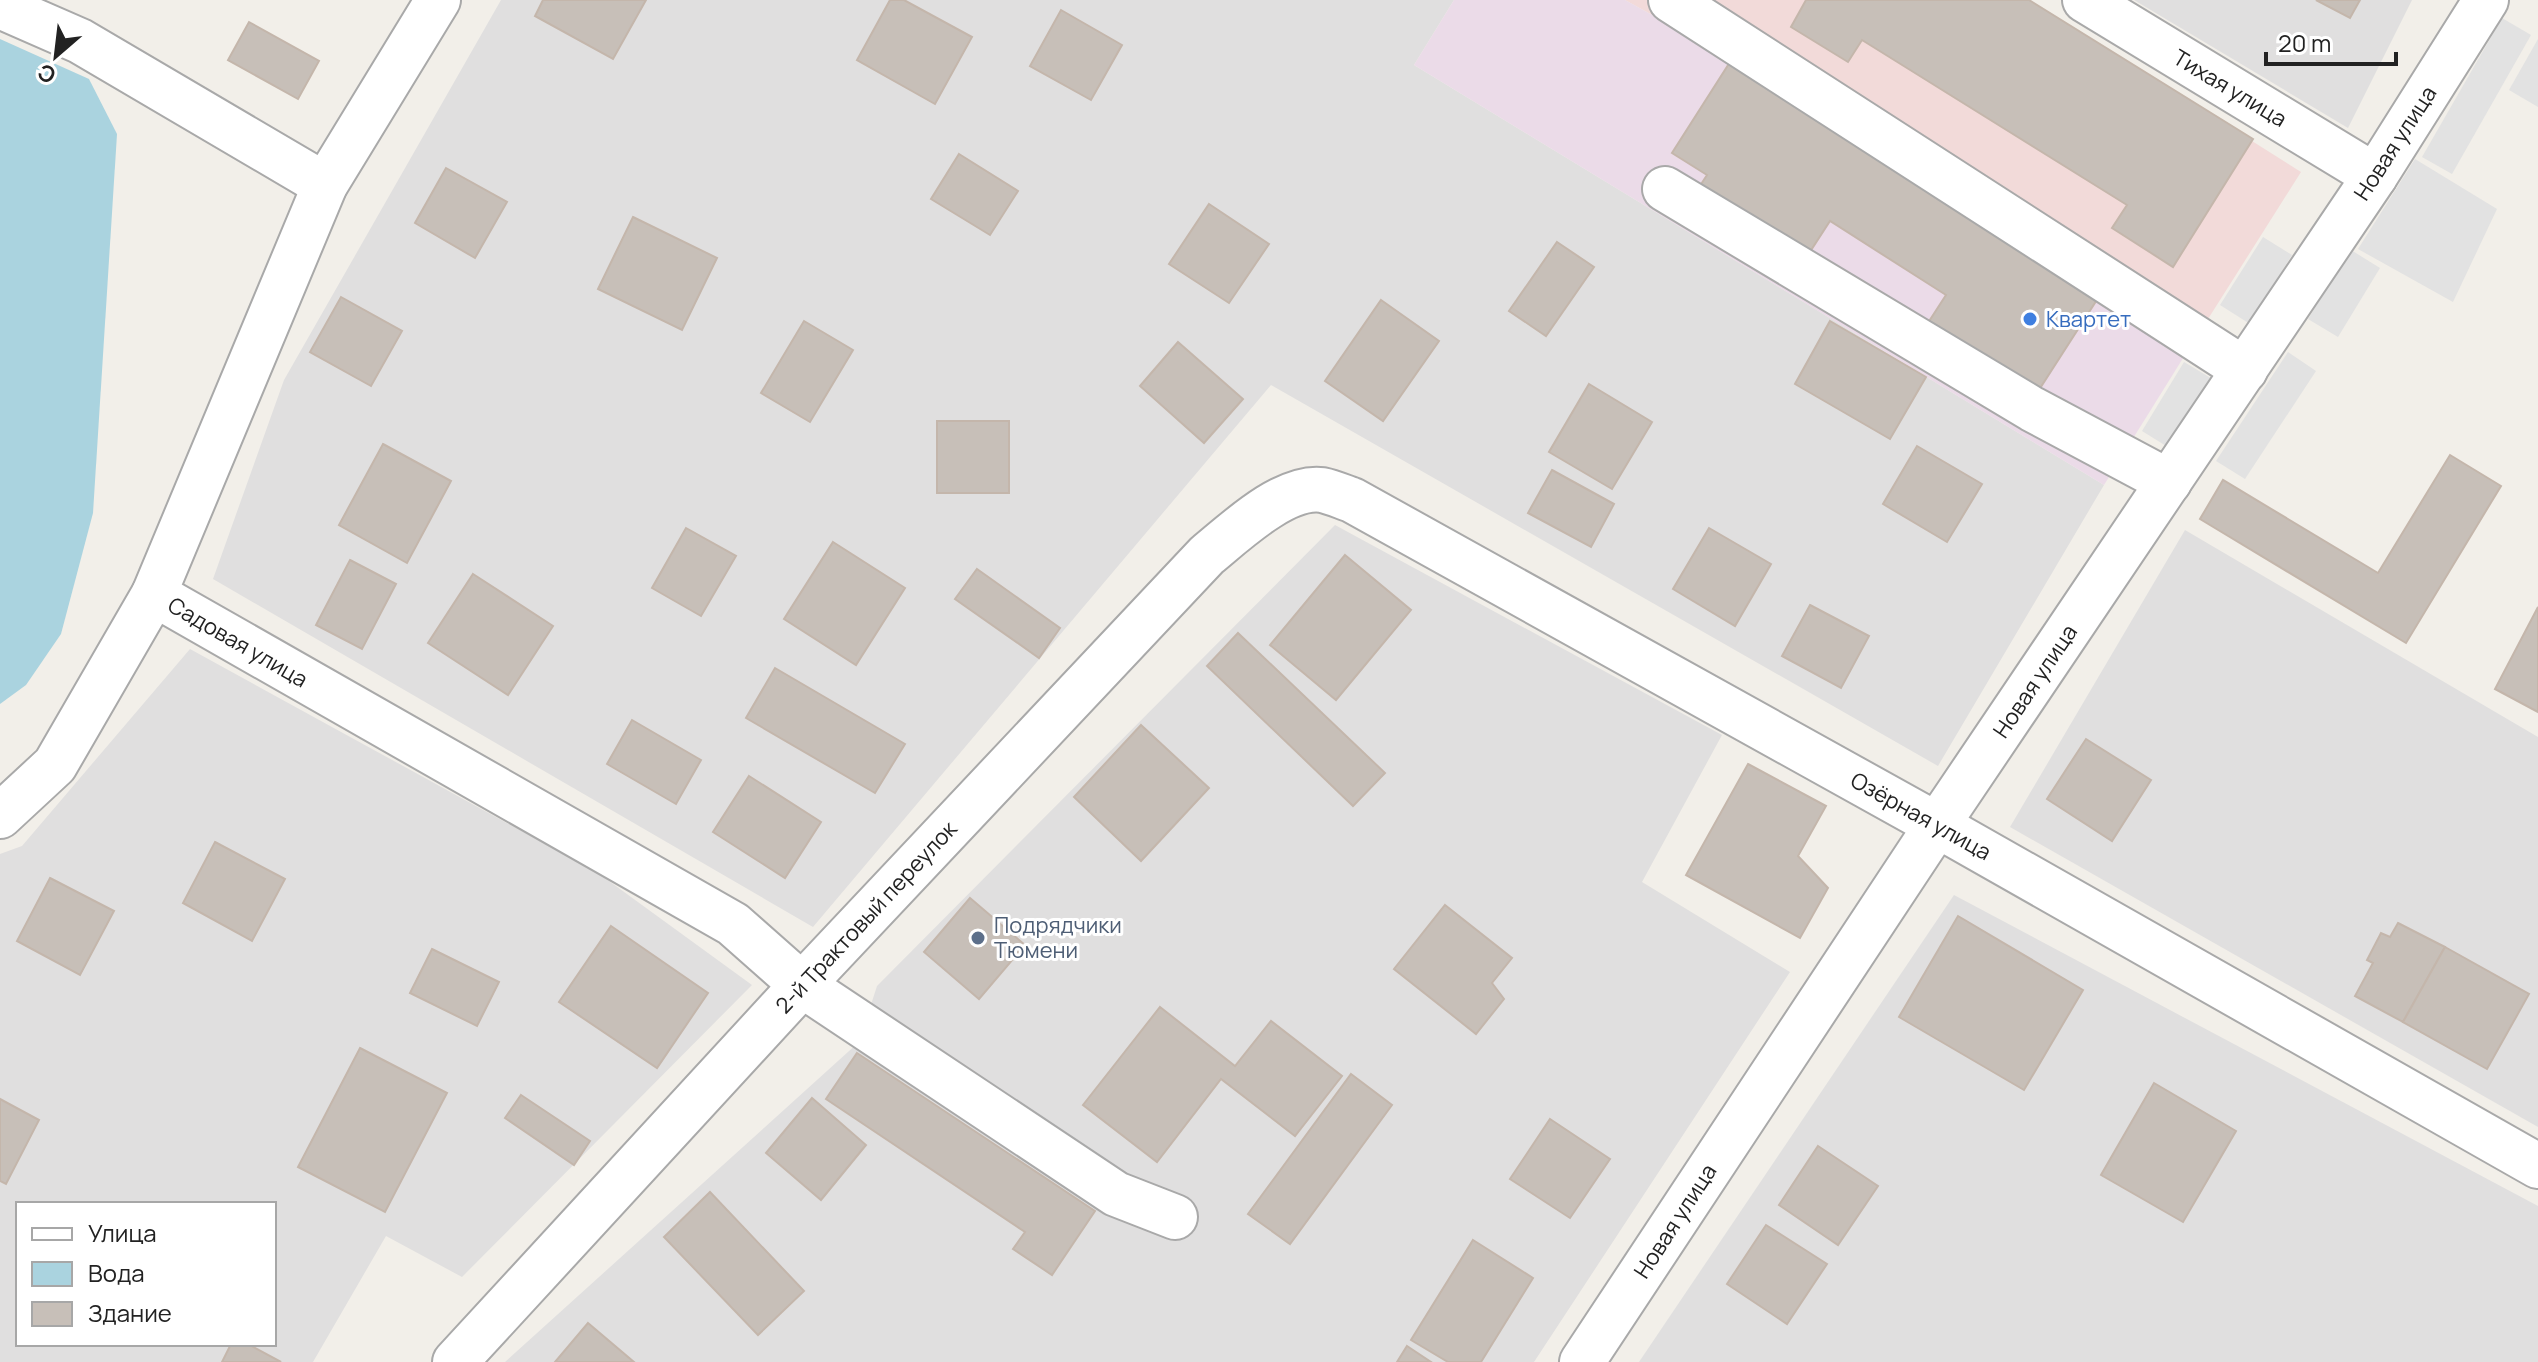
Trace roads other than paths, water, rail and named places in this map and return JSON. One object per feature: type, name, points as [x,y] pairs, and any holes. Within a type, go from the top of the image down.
[{"type":"street","name":"Садовая улица","points":[[438,0],[325,185],[154,594],[733,924],[802,985],[1116,1194],[1175,1217]]},
{"type":"street","points":[[1671,0],[2245,370]]},
{"type":"street","name":"Тихая улица","points":[[2085,0],[2375,176]]},
{"type":"street","name":"Новая улица","points":[[1582,1362],[1937,825],[2375,176],[2486,0]]},
{"type":"street","points":[[0,6],[80,41],[325,185]]},
{"type":"street","points":[[1665,189],[2032,409],[2169,482]]},
{"type":"street","name":"Озёрная улица","points":[[1295,494],[1320,490],[1352,500],[1937,825],[2538,1166]]},
{"type":"street","name":"2-й Трактовый переулок","points":[[455,1362],[802,985],[1207,555],[1250,519],[1295,494]]},
{"type":"street","points":[[0,816],[55,765],[154,594]]},
{"type":"water","points":[[0,39],[89,79],[117,134],[93,513],[61,634],[26,685],[0,704]]},
{"type":"place","name":"Квартет","points":[[2030,319]]},
{"type":"place","name":"Подрядчики Тюмени","points":[[978,938]]}]
